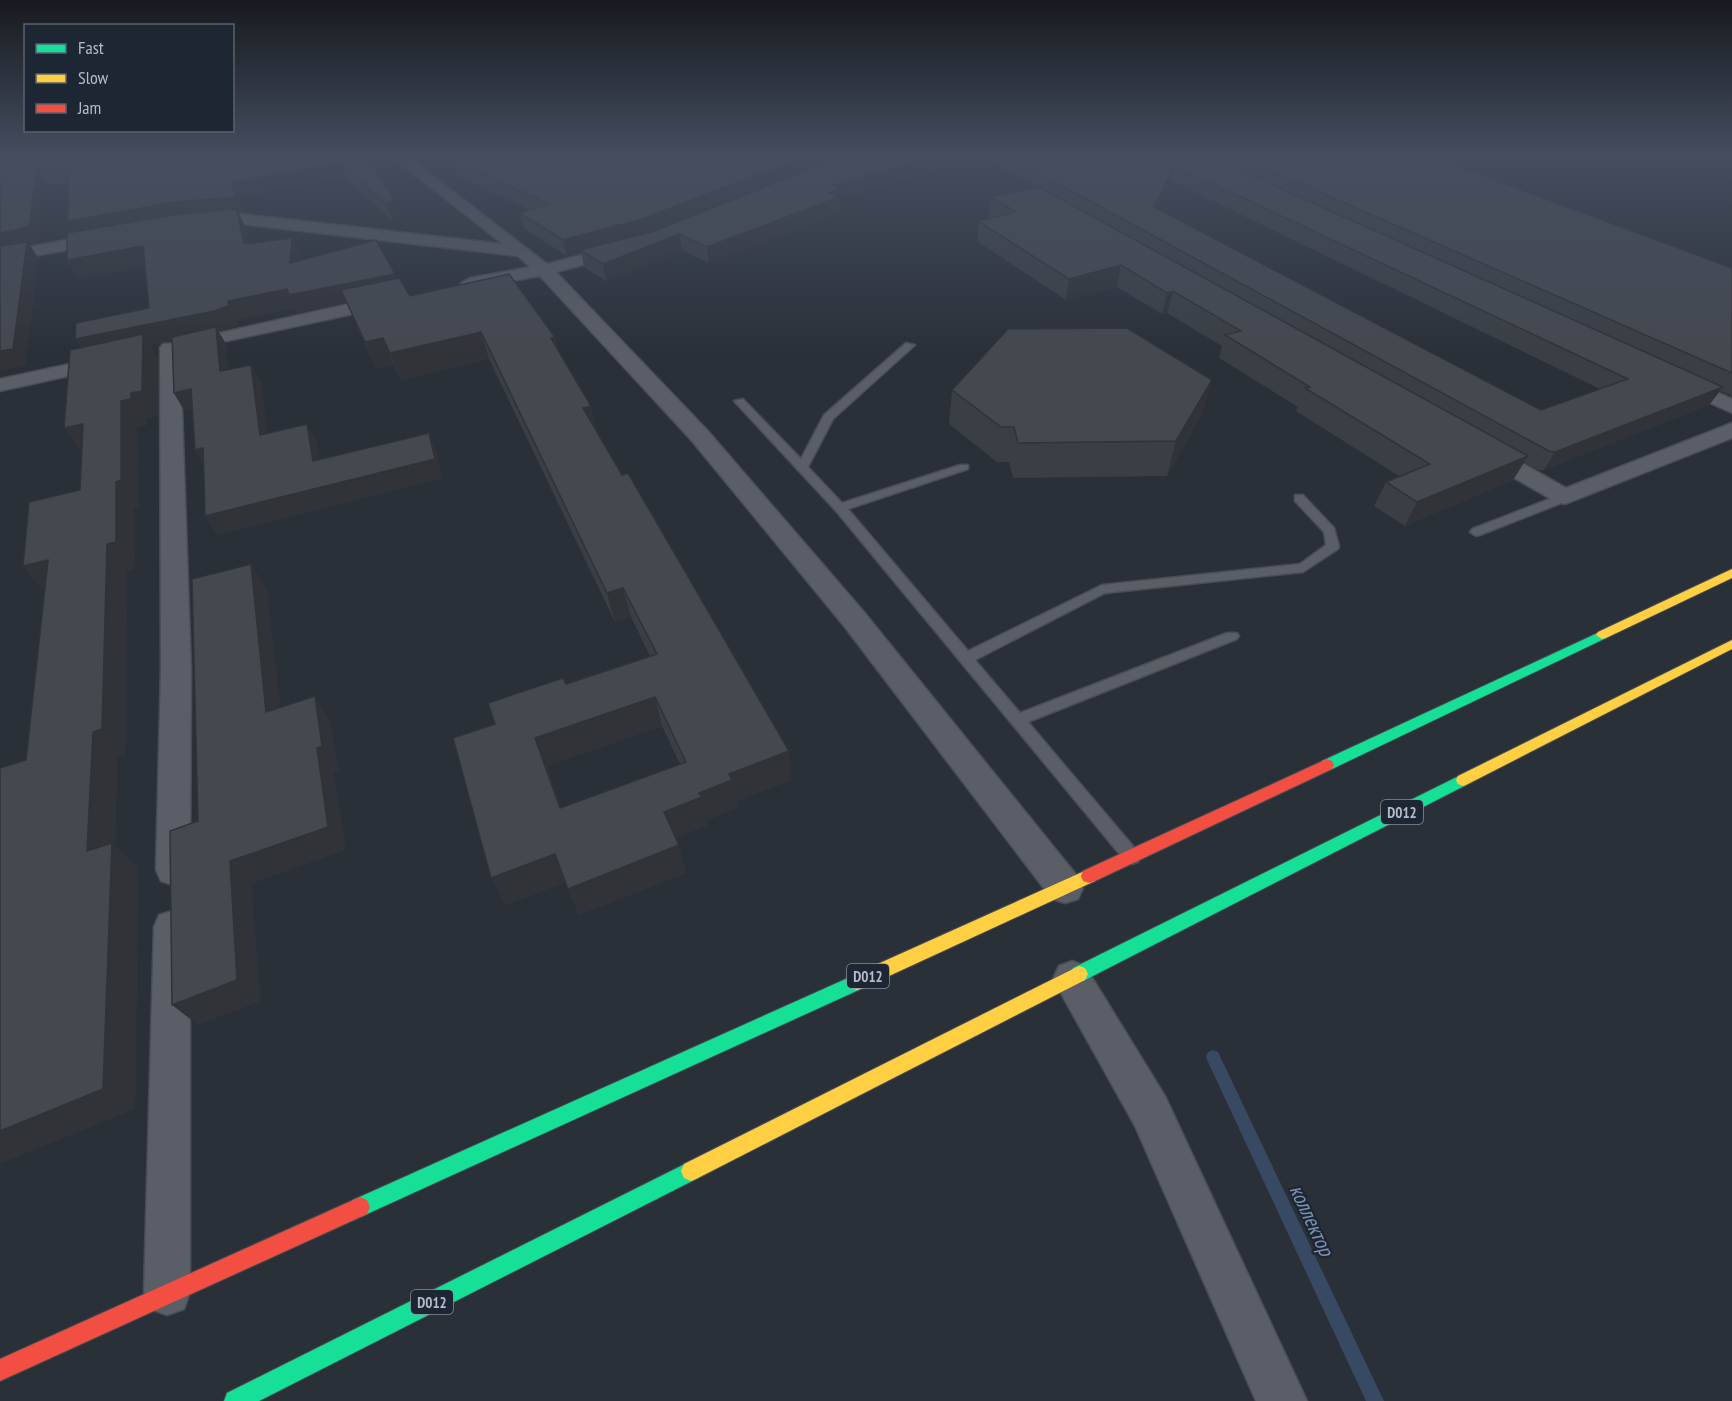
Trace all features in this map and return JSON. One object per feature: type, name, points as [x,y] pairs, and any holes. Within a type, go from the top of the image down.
[{"type":"highway","name":"D012","points":[[0,1370],[167,1292],[1065,888],[1732,573]]},
{"type":"highway","name":"D012","points":[[234,1401],[1072,980],[1732,644]]},
{"type":"street","points":[[183,225],[218,221]]},
{"type":"street","points":[[262,221],[523,251]]},
{"type":"street","points":[[485,221],[544,270],[707,445],[854,619],[1065,888]]},
{"type":"street","points":[[0,257],[126,235]]},
{"type":"street","points":[[456,286],[544,270],[640,244]]},
{"type":"street","points":[[167,1292],[176,670],[159,351],[410,296]]},
{"type":"street","points":[[0,385],[125,358]]},
{"type":"street","points":[[1660,373],[1732,407]]},
{"type":"street","points":[[1462,438],[1565,496],[1732,430]]},
{"type":"street","points":[[1072,980],[1150,1111],[1282,1401]]},
{"type":"lane","points":[[802,468],[828,417],[910,345]]},
{"type":"lane","points":[[739,401],[840,508],[1132,857]]},
{"type":"lane","points":[[840,508],[964,467]]},
{"type":"lane","points":[[1476,532],[1565,496]]},
{"type":"lane","points":[[966,658],[1102,589],[1304,568],[1334,546],[1330,531],[1299,498]]},
{"type":"lane","points":[[1018,720],[1232,636]]},
{"type":"lane","points":[[283,1401],[301,1367]]},
{"type":"building","points":[[0,221],[30,221],[29,227],[0,233]]},
{"type":"building","points":[[136,221],[239,221],[244,244],[292,238],[290,263],[376,240],[395,274],[289,295],[287,289],[228,301],[229,306],[214,311],[75,339],[76,323],[149,308],[143,246],[67,260],[67,233]]},
{"type":"building","points":[[533,221],[633,221],[563,240]]},
{"type":"building","points":[[679,221],[775,221],[707,247],[679,234],[603,264],[580,250],[655,231]]},
{"type":"building","points":[[979,221],[1101,221],[1528,456],[1417,502],[1386,482],[1430,464],[1305,388],[1310,387],[1225,335],[1241,331],[1173,291],[1167,293],[1121,265],[1069,279]]},
{"type":"building","points":[[1127,221],[1181,221],[1541,410],[1628,379],[1293,221],[1354,221],[1723,387],[1555,452],[1549,451]]},
{"type":"building","points":[[1387,221],[1606,221],[1732,268],[1732,373]]},
{"type":"building","points":[[27,242],[13,349],[0,351],[0,246]]},
{"type":"building","points":[[509,274],[555,337],[551,338],[591,406],[583,408],[622,475],[628,473],[789,751],[729,774],[732,780],[699,793],[702,797],[664,812],[679,845],[568,889],[555,854],[491,878],[453,738],[495,724],[488,703],[563,678],[566,684],[657,654],[623,588],[607,593],[481,332],[390,353],[383,338],[365,342],[341,290],[399,278],[410,296]],"holes":[[[655,697],[686,762],[560,808],[535,738]]]},
{"type":"building","points":[[216,327],[220,371],[251,365],[260,435],[307,424],[313,461],[429,433],[435,459],[205,516],[203,448],[195,450],[191,389],[174,393],[172,337]]},
{"type":"building","points":[[1127,328],[1212,380],[1176,441],[1018,443],[1014,427],[1001,427],[952,390],[1008,329]]},
{"type":"building","points":[[143,334],[142,391],[131,393],[131,399],[121,401],[121,480],[116,482],[116,542],[107,544],[102,729],[93,732],[87,851],[112,843],[103,1089],[0,1131],[0,768],[26,760],[48,560],[23,566],[29,502],[80,490],[83,424],[64,428],[70,350]]},
{"type":"building","points":[[251,564],[266,712],[315,696],[322,746],[317,748],[328,827],[230,861],[237,980],[172,1005],[170,831],[198,821],[192,579]]},
{"type":"waterway","name":"коллектор","points":[[1213,1057],[1375,1401]]},
{"type":"traffic: fast","points":[[1327,765],[1602,635]]},
{"type":"traffic: fast","points":[[1079,974],[1463,780]]},
{"type":"traffic: fast","points":[[360,1207],[857,982]]},
{"type":"traffic: fast","points":[[235,1401],[691,1171]]},
{"type":"traffic: slow","points":[[1602,635],[1732,573]]},
{"type":"traffic: slow","points":[[1463,780],[1732,644]]},
{"type":"traffic: slow","points":[[857,982],[1089,876]]},
{"type":"traffic: slow","points":[[691,1171],[1079,974]]},
{"type":"traffic: jam","points":[[1089,876],[1327,765]]},
{"type":"traffic: jam","points":[[0,1370],[360,1207]]}]
